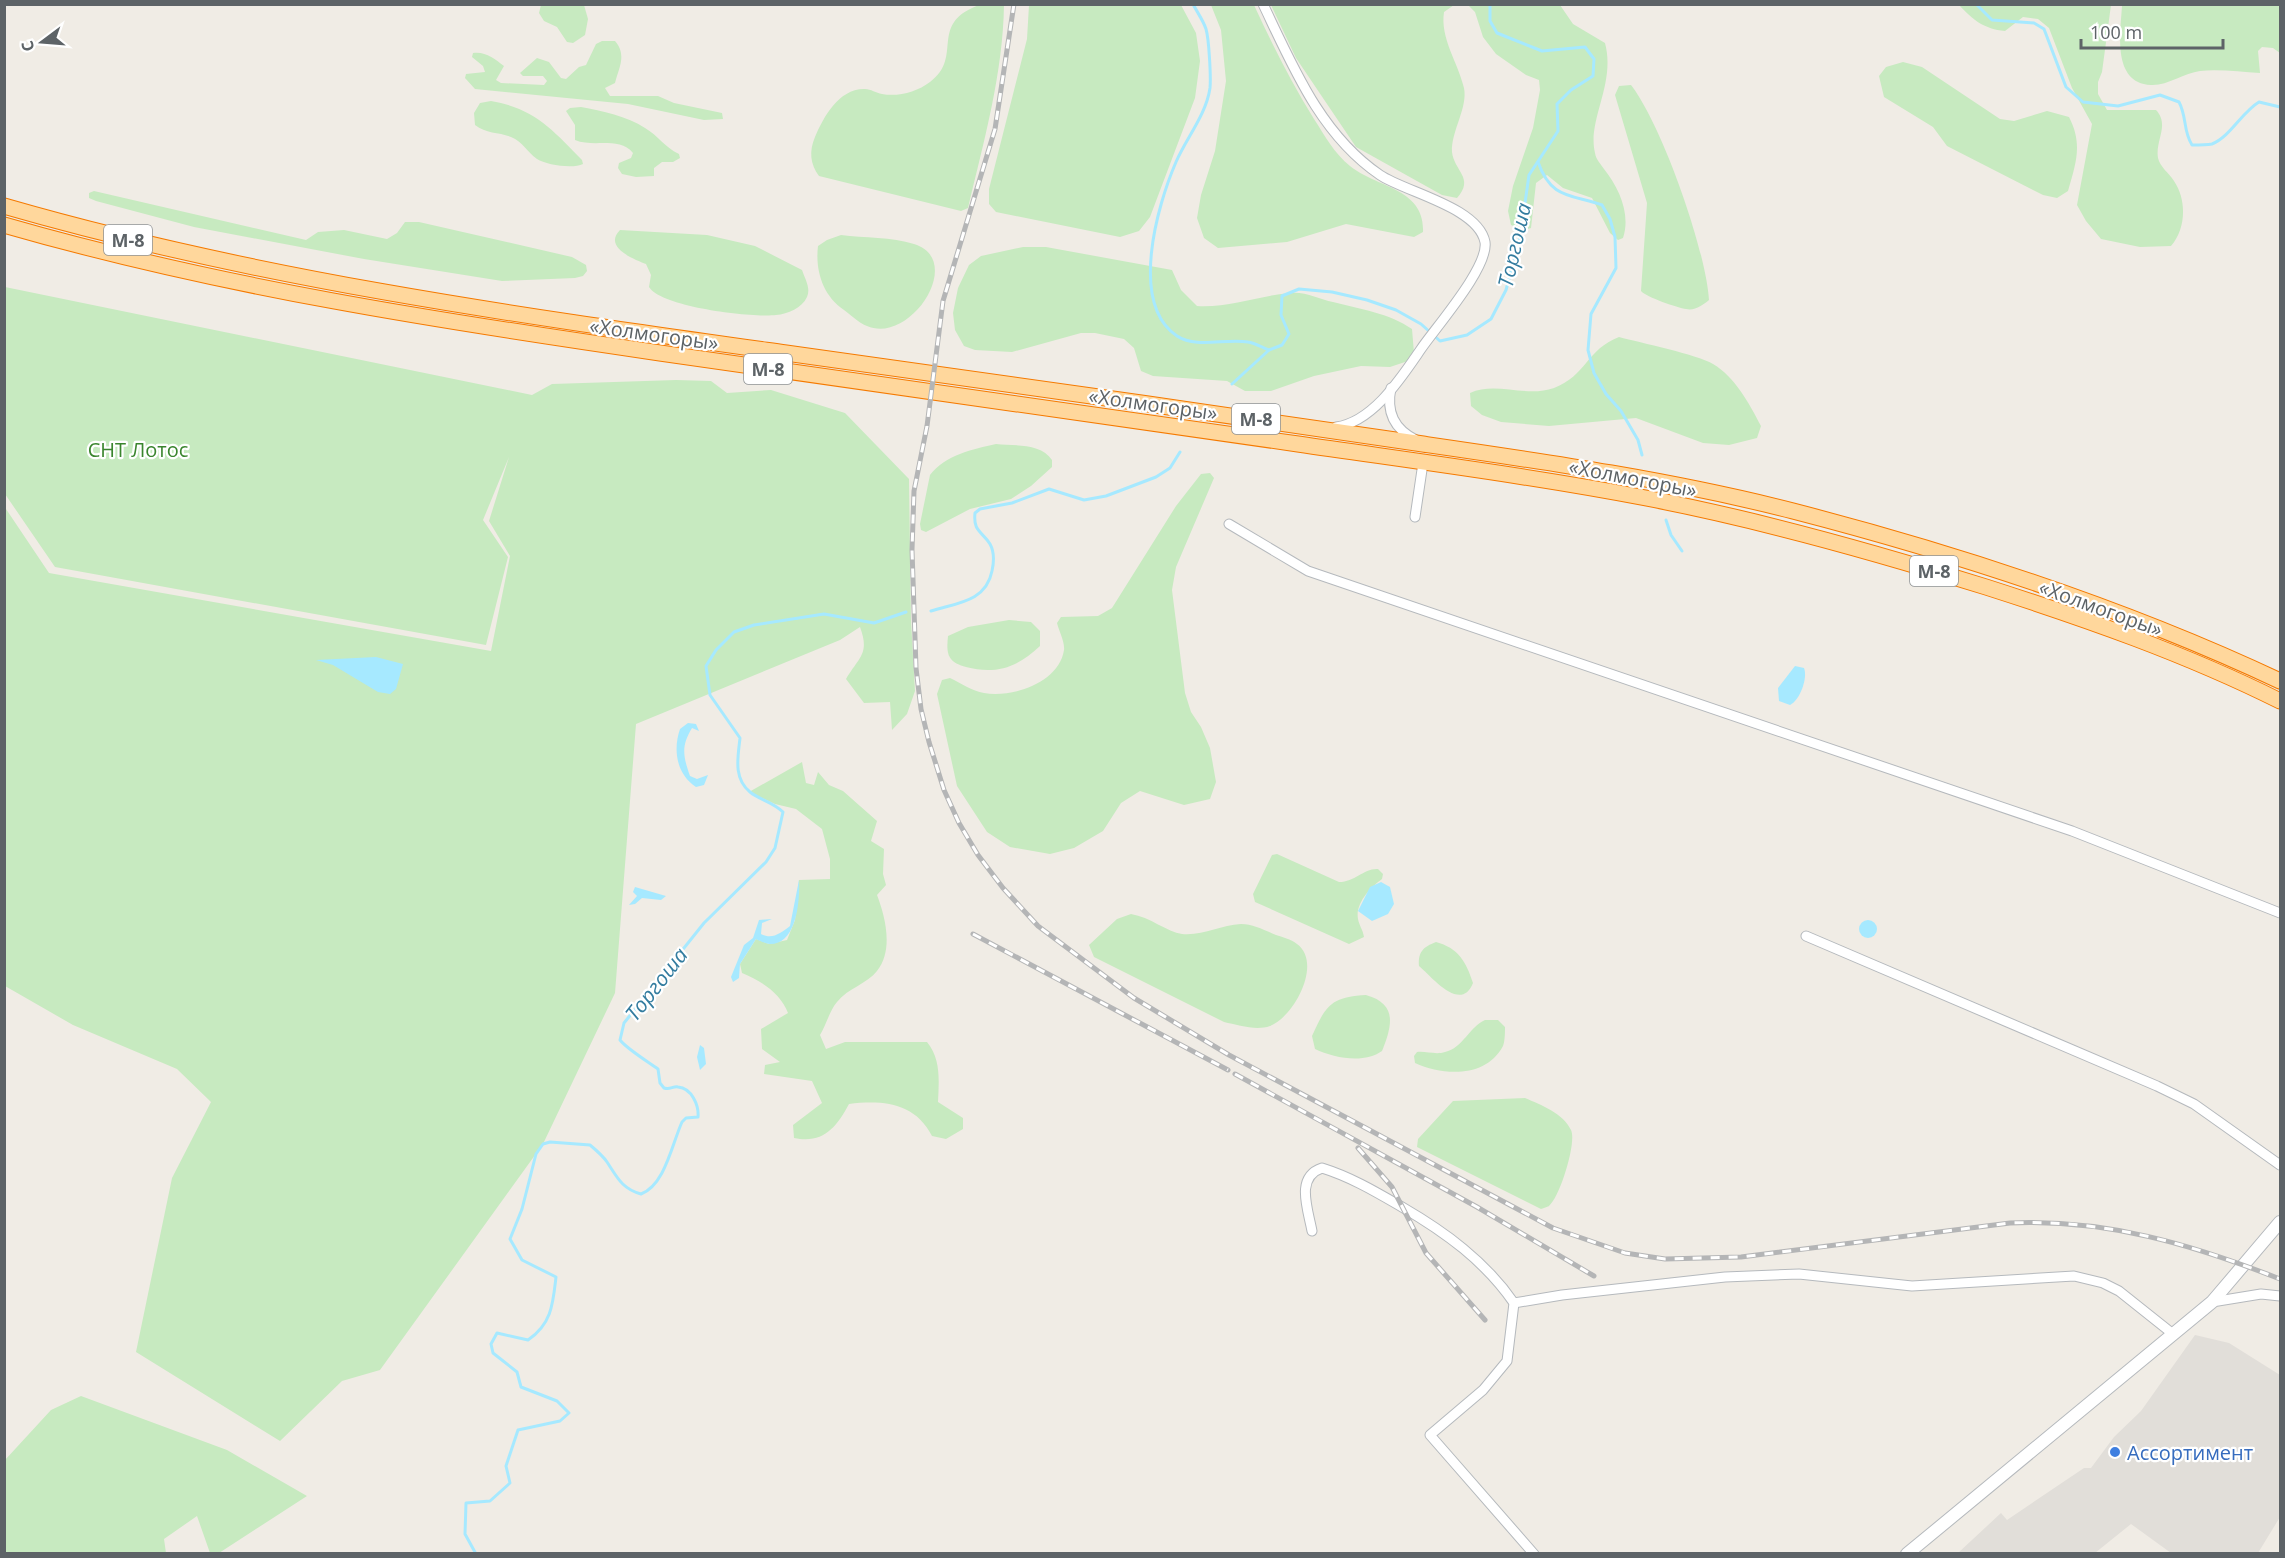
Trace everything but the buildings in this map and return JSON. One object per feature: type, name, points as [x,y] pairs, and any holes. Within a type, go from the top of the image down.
[{"type":"highway","name":"«Холмогоры»","points":[[4,206],[151,246],[285,274],[464,306],[1323,429],[1642,479],[1803,514],[1944,555],[2104,608],[2197,644],[2280,681]]},
{"type":"highway","name":"«Холмогоры»","points":[[4,225],[147,263],[484,328],[1455,467],[1662,501],[1864,549],[2113,630],[2193,661],[2280,701]]},
{"type":"street","points":[[1263,4],[1318,111],[1356,158],[1383,177],[1427,196],[1469,219],[1485,241],[1484,253],[1472,279],[1391,388],[1354,422],[1323,429]]},
{"type":"street","points":[[1391,388],[1388,404],[1390,414],[1407,435],[1423,444]]},
{"type":"street","points":[[1415,517],[1423,463]]},
{"type":"street","points":[[1229,524],[1308,572],[2072,831],[2280,913]]},
{"type":"street","points":[[1806,936],[2157,1086],[2194,1104],[2280,1165]]},
{"type":"street","points":[[1311,1231],[1305,1193],[1307,1179],[1312,1171],[1322,1168],[1377,1192],[1445,1233],[1488,1270],[1514,1303],[1509,1351],[1503,1366],[1483,1390],[1431,1436],[1534,1554]]},
{"type":"street","points":[[1907,1554],[2212,1302],[2280,1222]]},
{"type":"street","points":[[1514,1303],[1562,1294],[1725,1277],[1799,1274],[1912,1286],[2074,1276],[2103,1282],[2119,1291],[2173,1334]]},
{"type":"street","points":[[2212,1302],[2261,1294],[2280,1296]]},
{"type":"shaded area","name":"Ассортимент","points":[[2195,1335],[2229,1343],[2280,1375],[2280,1517],[2258,1553],[2171,1553],[2131,1524],[2095,1553],[1958,1553],[2001,1513],[2007,1520],[2084,1468],[2091,1468],[2114,1437],[2141,1411]]},
{"type":"green space","points":[[982,4],[1004,5],[1003,30],[992,107],[968,208],[961,211],[819,176],[811,157],[813,142],[818,129],[833,106],[847,93],[856,90],[867,89],[894,95],[925,86],[940,72],[945,62],[950,30],[955,21],[965,12]]},
{"type":"green space","points":[[541,5],[584,5],[588,19],[585,35],[573,43],[567,42],[557,27],[544,21],[539,13]]},
{"type":"green space","points":[[1029,5],[1181,5],[1196,33],[1200,61],[1195,98],[1150,217],[1139,231],[1120,237],[996,212],[989,204],[989,189],[1027,39]]},
{"type":"green space","points":[[1211,5],[1254,5],[1297,91],[1334,150],[1350,166],[1408,198],[1422,217],[1423,232],[1414,237],[1346,224],[1287,242],[1218,248],[1204,238],[1197,218],[1201,195],[1215,151],[1226,81],[1221,30]]},
{"type":"green space","points":[[1271,5],[1454,5],[1444,12],[1443,22],[1465,96],[1452,144],[1454,159],[1464,180],[1462,191],[1457,198],[1442,195],[1356,147],[1296,58]]},
{"type":"green space","points":[[1468,5],[1560,5],[1573,24],[1605,43],[1607,73],[1595,128],[1595,153],[1622,202],[1626,220],[1623,238],[1618,240],[1610,233],[1592,198],[1563,188],[1547,175],[1536,183],[1531,228],[1524,230],[1511,225],[1508,211],[1513,186],[1533,128],[1540,90],[1539,80],[1526,75],[1496,54],[1483,37],[1475,12]]},
{"type":"green space","points":[[1959,5],[2111,5],[2098,94],[2107,110],[2156,110],[2160,116],[2162,127],[2158,158],[2178,189],[2183,205],[2180,231],[2171,246],[2140,247],[2101,239],[2086,221],[2077,205],[2092,124],[2072,88],[2049,28],[2038,19],[2023,17],[2005,31],[1998,30],[1979,23]]},
{"type":"green space","points":[[2122,5],[2280,5],[2280,53],[2273,48],[2262,47],[2258,51],[2260,73],[2200,71],[2157,85],[2138,82],[2129,75],[2121,54]]},
{"type":"green space","points":[[602,41],[615,41],[621,51],[621,61],[615,83],[605,88],[610,96],[658,96],[674,103],[722,113],[723,119],[704,120],[628,104],[475,89],[465,78],[466,74],[485,72],[483,66],[472,57],[473,53],[482,53],[504,66],[496,80],[501,83],[544,85],[547,81],[543,76],[523,76],[520,73],[537,58],[549,62],[561,78],[566,79],[579,67],[586,65],[596,44]]},
{"type":"green space","points":[[1903,62],[1922,67],[2000,119],[2014,121],[2047,111],[2069,117],[2076,136],[2077,154],[2068,191],[2057,198],[2043,195],[1947,146],[1933,127],[1884,97],[1879,76],[1886,67]]},
{"type":"green space","points":[[1631,85],[1656,128],[1669,157],[1700,251],[1709,300],[1696,308],[1676,307],[1641,291],[1647,203],[1615,95],[1619,86]]},
{"type":"green space","points":[[491,101],[519,109],[542,122],[572,149],[583,164],[566,166],[541,161],[515,139],[479,128],[475,125],[474,113],[480,103]]},
{"type":"green space","points":[[581,107],[614,114],[638,124],[679,154],[680,158],[673,162],[662,162],[654,168],[654,176],[636,177],[622,174],[618,168],[619,163],[631,158],[633,153],[627,148],[621,145],[575,140],[575,125],[566,111],[570,108]]},
{"type":"green space","points":[[94,191],[306,240],[318,232],[344,230],[387,239],[397,233],[405,222],[419,222],[572,257],[586,265],[587,271],[583,276],[575,278],[502,281],[364,259],[194,227],[96,201],[89,198],[89,193]]},
{"type":"green space","points":[[620,230],[707,235],[755,246],[802,270],[808,287],[807,297],[802,304],[790,312],[764,315],[708,310],[671,300],[657,294],[649,287],[651,275],[646,264],[628,256],[617,247],[616,236]]},
{"type":"green space","points":[[841,235],[905,242],[914,244],[929,253],[935,266],[933,282],[926,298],[914,313],[900,323],[883,329],[864,325],[831,298],[819,274],[818,246]]},
{"type":"green space","points":[[1023,247],[1046,247],[1172,270],[1181,290],[1197,306],[1220,305],[1295,293],[1374,312],[1412,329],[1414,353],[1408,361],[1390,367],[1361,366],[1314,376],[1271,391],[1245,391],[1227,381],[1153,376],[1141,371],[1134,348],[1124,339],[1095,333],[1081,333],[1012,352],[975,350],[964,346],[955,330],[953,313],[958,288],[969,265],[981,256]]},
{"type":"green space","name":"СНТ Лотос","points":[[5,287],[532,395],[552,384],[676,380],[711,381],[727,393],[771,390],[845,413],[909,479],[911,620],[915,691],[907,714],[892,730],[890,702],[864,703],[846,679],[862,655],[864,643],[860,627],[840,640],[636,724],[615,993],[543,1144],[380,1370],[342,1381],[280,1441],[136,1352],[172,1178],[211,1102],[177,1069],[73,1025],[5,986],[4,506],[49,573],[491,651],[510,556],[489,521],[509,457],[483,520],[508,557],[486,645],[55,567],[5,494]]},
{"type":"green space","points":[[1619,337],[1694,356],[1721,369],[1741,391],[1752,408],[1761,426],[1757,438],[1729,445],[1703,443],[1636,418],[1549,426],[1501,422],[1482,415],[1471,406],[1470,393],[1480,390],[1543,391],[1565,383],[1600,348]]},
{"type":"green space","points":[[996,444],[1034,448],[1052,460],[1052,467],[1031,486],[1011,499],[970,509],[926,532],[921,530],[920,524],[930,475],[936,468],[951,458]]},
{"type":"green space","points":[[1210,473],[1214,478],[1176,567],[1172,590],[1185,693],[1191,712],[1201,727],[1210,748],[1216,782],[1210,799],[1184,805],[1140,791],[1121,803],[1103,831],[1074,848],[1050,854],[1010,847],[987,832],[957,786],[937,694],[942,680],[950,678],[975,691],[995,694],[1020,690],[1044,679],[1060,662],[1064,650],[1057,623],[1061,617],[1098,616],[1112,608],[1176,506],[1201,474]]},
{"type":"green space","points":[[1009,620],[1031,622],[1040,631],[1040,646],[1023,659],[1006,667],[987,670],[960,665],[950,657],[947,648],[948,636],[968,627]]},
{"type":"green space","points":[[802,762],[806,783],[814,785],[818,772],[829,785],[843,791],[877,821],[871,841],[884,849],[883,874],[886,885],[877,895],[883,913],[887,943],[882,963],[873,975],[846,993],[837,1002],[820,1035],[826,1049],[845,1042],[927,1042],[937,1063],[938,1102],[963,1118],[963,1129],[946,1139],[932,1136],[925,1125],[907,1110],[897,1106],[874,1103],[849,1104],[834,1127],[828,1132],[813,1139],[794,1138],[793,1125],[822,1103],[812,1081],[764,1074],[765,1065],[780,1062],[762,1049],[761,1029],[788,1013],[781,1000],[770,989],[742,973],[740,964],[756,939],[769,944],[787,940],[795,920],[799,880],[830,879],[830,859],[822,829],[796,809],[775,804],[749,792]]},
{"type":"green space","points":[[1277,854],[1339,882],[1378,869],[1383,874],[1382,879],[1373,886],[1359,907],[1359,921],[1364,937],[1349,944],[1255,902],[1253,894],[1272,855]]},
{"type":"green space","points":[[1131,914],[1182,934],[1245,924],[1289,939],[1297,944],[1304,953],[1307,964],[1302,989],[1288,1012],[1270,1026],[1253,1028],[1224,1022],[1094,957],[1089,945],[1117,919]]},
{"type":"green space","points":[[1436,942],[1456,952],[1467,968],[1473,983],[1468,991],[1461,995],[1454,994],[1439,985],[1419,966],[1422,951]]},
{"type":"green space","points":[[1366,995],[1383,1004],[1390,1017],[1390,1025],[1382,1051],[1367,1057],[1349,1058],[1315,1049],[1312,1036],[1326,1010],[1345,998]]},
{"type":"green space","points":[[1485,1020],[1498,1020],[1505,1027],[1503,1046],[1486,1064],[1475,1069],[1451,1072],[1415,1063],[1414,1056],[1417,1052],[1438,1053],[1451,1050]]},
{"type":"green space","points":[[1525,1098],[1557,1114],[1571,1130],[1570,1157],[1558,1192],[1549,1206],[1541,1209],[1417,1147],[1418,1139],[1453,1101]]},
{"type":"green space","points":[[81,1396],[227,1450],[307,1496],[219,1553],[210,1553],[197,1516],[164,1539],[166,1553],[5,1553],[5,1460],[51,1410]]},
{"type":"water","points":[[376,657],[403,664],[396,689],[390,694],[378,692],[333,665],[316,660]]},
{"type":"water","points":[[1795,666],[1804,668],[1805,677],[1800,694],[1790,705],[1779,701],[1778,688]]},
{"type":"water","points":[[688,723],[696,724],[699,731],[692,728],[685,746],[685,757],[690,776],[697,779],[708,775],[704,785],[696,787],[689,782],[680,768],[677,753],[680,729]]},
{"type":"water","points":[[799,880],[799,898],[795,919],[786,937],[779,942],[768,944],[756,939],[740,964],[739,978],[733,982],[731,977],[744,945],[753,938],[759,920],[772,919],[762,923],[761,934],[765,936],[776,935],[790,926]]},
{"type":"water","points":[[1381,882],[1390,887],[1394,904],[1388,914],[1372,921],[1358,911],[1370,887]]},
{"type":"water","points":[[635,887],[666,896],[661,900],[642,898],[635,904],[629,905],[637,896],[633,892]]},
{"type":"water","points":[[1868,920],[1874,923],[1877,929],[1874,935],[1868,938],[1862,935],[1859,929],[1862,923]]},
{"type":"water","points":[[700,1045],[704,1048],[706,1064],[700,1070],[697,1057]]},
{"type":"waterway","points":[[1193,4],[1206,29],[1210,58],[1210,88],[1205,107],[1180,153],[1161,203],[1151,254],[1154,302],[1162,321],[1177,336],[1185,340],[1202,343],[1248,342],[1269,350]]},
{"type":"waterway","name":"Торгоша","points":[[1232,384],[1269,350],[1282,345],[1289,334],[1281,315],[1282,296],[1299,289],[1332,292],[1396,310],[1421,324],[1440,341],[1467,335],[1491,319],[1506,290],[1520,238],[1529,175],[1558,131],[1557,104],[1571,90],[1593,76],[1594,59],[1585,47],[1542,51],[1497,33],[1490,21],[1490,4]]},
{"type":"waterway","name":"Торгоша","points":[[1976,4],[1992,20],[2034,23],[2044,29],[2066,87],[2083,102],[2118,106],[2160,95],[2179,102],[2192,145],[2212,144],[2218,141],[2259,102],[2280,107]]},
{"type":"waterway","points":[[1538,162],[1543,174],[1556,189],[1602,205],[1610,219],[1615,237],[1616,268],[1591,314],[1588,350],[1594,373],[1638,440],[1642,455]]},
{"type":"waterway","name":"Торгоша","points":[[931,611],[969,600],[977,595],[989,581],[994,561],[992,547],[975,524],[975,513],[980,509],[1012,503],[1049,489],[1084,500],[1106,496],[1156,477],[1170,468],[1180,452]]},
{"type":"waterway","points":[[1666,520],[1671,535],[1682,551]]},
{"type":"waterway","name":"Торгоша","points":[[476,1554],[465,1534],[466,1503],[490,1501],[510,1483],[506,1466],[518,1430],[560,1421],[569,1413],[557,1401],[521,1387],[517,1372],[493,1353],[491,1344],[497,1333],[528,1340],[547,1320],[552,1304],[556,1277],[522,1260],[510,1239],[522,1209],[536,1154],[543,1144],[550,1142],[590,1145],[604,1158],[621,1182],[634,1192],[641,1194],[656,1182],[667,1163],[682,1122],[686,1118],[698,1117],[697,1108],[691,1094],[683,1088],[664,1088],[660,1083],[658,1069],[623,1044],[620,1040],[624,1023],[704,923],[766,862],[775,848],[783,812],[750,792],[741,780],[738,767],[740,738],[710,695],[706,666],[716,650],[734,632],[754,625],[824,614],[874,623],[906,612]]},
{"type":"railway","points":[[1014,4],[995,129],[943,301],[927,426],[914,491],[912,550],[916,668],[921,709],[944,790],[959,823],[978,855],[1003,888],[1038,926],[1134,998],[1229,1055],[1553,1228],[1625,1253],[1665,1259],[1741,1257],[2010,1223],[2046,1223],[2080,1225],[2148,1236],[2214,1255],[2280,1279]]},
{"type":"railway","points":[[973,934],[1228,1070]]},
{"type":"railway","points":[[1235,1074],[1477,1207],[1594,1276]]},
{"type":"railway","points":[[1358,1148],[1392,1187],[1426,1253],[1485,1320]]},
{"type":"place","name":"Ассортимент","points":[[2115,1452]]}]
